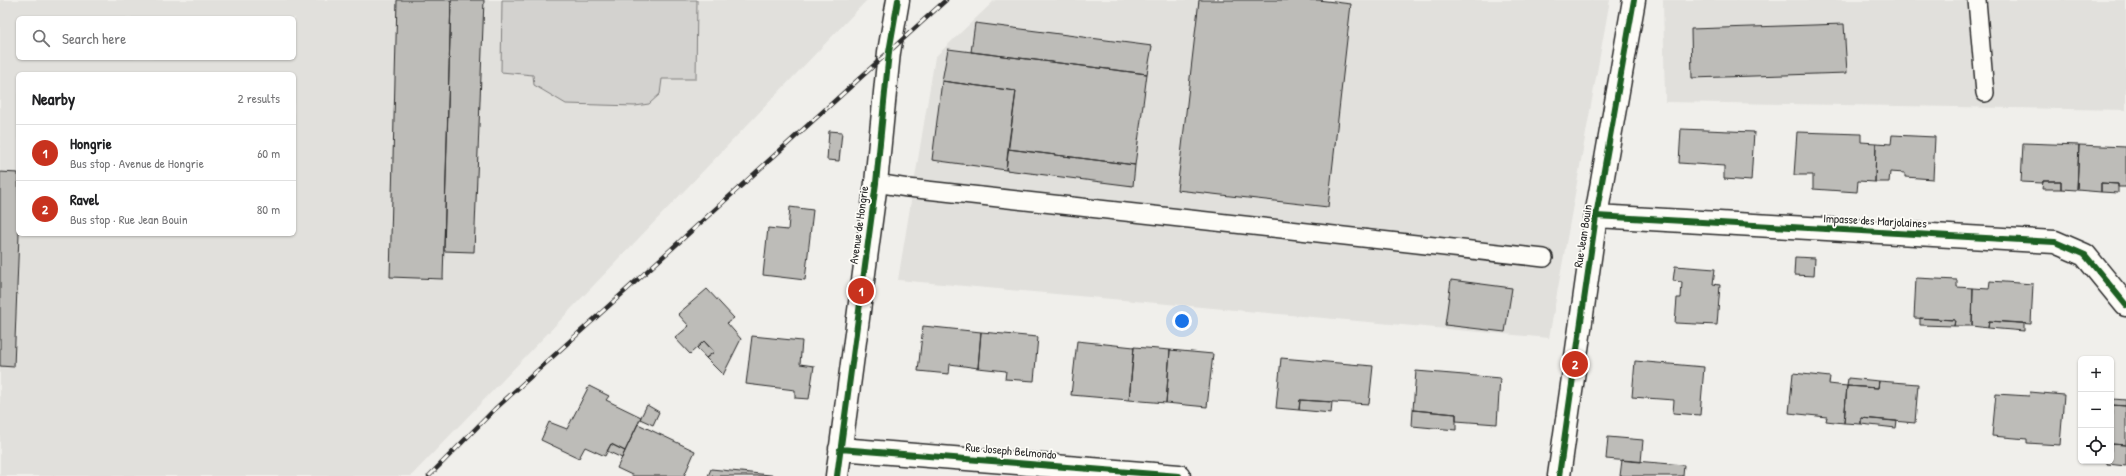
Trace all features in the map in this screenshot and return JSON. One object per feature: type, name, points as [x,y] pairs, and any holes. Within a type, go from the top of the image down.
[{"type":"street","name":"Rue Jean Bouin","points":[[1559,476],[1596,216],[1634,0]]},
{"type":"street","name":"Avenue de Hongrie","points":[[837,476],[876,183],[889,52],[896,1]]},
{"type":"street","name":"Impasse des Marjolaines","points":[[1596,216],[2055,242],[2085,255],[2126,305]]},
{"type":"street","name":"Rue Joseph Belmondo","points":[[840,449],[1179,476]]},
{"type":"lane","points":[[1977,0],[1985,93]]},
{"type":"lane","points":[[876,183],[916,189],[1544,258]]},
{"type":"shaded area","points":[[0,0],[867,0],[411,476],[0,476]]},
{"type":"shaded area","points":[[502,0],[697,0],[696,79],[662,79],[660,94],[649,104],[635,106],[566,104],[534,85],[533,75],[501,72]]},
{"type":"shaded area","points":[[995,0],[1610,0],[1549,338],[898,280],[935,57]]},
{"type":"shaded area","points":[[1663,0],[2126,0],[2126,110],[1665,102]]},
{"type":"building","points":[[397,0],[451,0],[443,279],[390,277]]},
{"type":"building","points":[[451,0],[484,0],[474,252],[444,251]]},
{"type":"building","points":[[1199,0],[1318,0],[1351,4],[1328,207],[1177,190]]},
{"type":"building","points":[[975,23],[1152,46],[1147,74],[971,52]]},
{"type":"building","points":[[1844,24],[1847,73],[1692,78],[1691,29]]},
{"type":"building","points":[[948,49],[1147,74],[1135,165],[1008,149],[1016,91],[942,81]]},
{"type":"building","points":[[942,81],[1016,91],[1006,170],[932,160]]},
{"type":"building","points":[[1681,129],[1754,132],[1751,181],[1724,179],[1724,166],[1679,163]]},
{"type":"building","points":[[829,131],[842,132],[839,161],[827,160]]},
{"type":"building","points":[[1797,132],[1861,134],[1861,142],[1876,143],[1875,182],[1858,181],[1857,192],[1813,189],[1813,175],[1794,175]]},
{"type":"building","points":[[1892,135],[1935,137],[1933,179],[1905,177],[1905,173],[1890,172],[1889,182],[1875,182],[1876,143],[1891,144]]},
{"type":"building","points":[[2023,143],[2079,145],[2077,190],[2061,189],[2061,181],[2043,181],[2043,183],[2021,182]]},
{"type":"building","points":[[2079,145],[2126,147],[2126,187],[2118,187],[2118,184],[2101,183],[2101,192],[2077,190]]},
{"type":"building","points":[[1008,149],[1135,165],[1133,186],[1006,170]]},
{"type":"building","points":[[0,172],[16,173],[16,236],[19,236],[14,367],[0,366]]},
{"type":"building","points":[[2043,181],[2061,181],[2061,189],[2042,189]]},
{"type":"building","points":[[2101,183],[2118,184],[2118,193],[2101,192]]},
{"type":"building","points":[[790,207],[813,210],[805,280],[763,275],[768,228],[788,230]]},
{"type":"building","points":[[1795,257],[1815,258],[1814,276],[1794,275]]},
{"type":"building","points":[[1675,266],[1715,269],[1713,284],[1720,285],[1717,325],[1675,323],[1677,298],[1681,298],[1682,282],[1673,281]]},
{"type":"building","points":[[1916,278],[1957,280],[1957,287],[1973,288],[1972,326],[1954,326],[1955,320],[1914,318]]},
{"type":"building","points":[[1451,280],[1512,288],[1505,332],[1445,325]]},
{"type":"building","points":[[1990,281],[2033,284],[2031,324],[1989,321],[1988,328],[1972,326],[1973,288],[1989,289]]},
{"type":"building","points":[[707,289],[734,318],[727,323],[741,339],[723,375],[706,358],[714,352],[704,341],[690,354],[675,338],[689,326],[678,314]]},
{"type":"building","points":[[1920,318],[1955,320],[1954,326],[1920,325]]},
{"type":"building","points":[[1989,321],[2024,323],[2024,331],[1988,328]]},
{"type":"building","points":[[923,326],[981,332],[978,368],[950,364],[949,374],[918,371]]},
{"type":"building","points":[[981,332],[1038,337],[1034,381],[1005,379],[1006,371],[978,368]]},
{"type":"building","points":[[752,336],[802,341],[800,364],[814,366],[809,399],[795,398],[795,390],[746,384]]},
{"type":"building","points":[[704,341],[714,352],[706,358],[697,348]]},
{"type":"building","points":[[1077,341],[1134,347],[1129,400],[1071,395]]},
{"type":"building","points":[[1134,347],[1170,350],[1166,403],[1129,400]]},
{"type":"building","points":[[1170,350],[1213,354],[1207,407],[1166,403]]},
{"type":"building","points":[[1281,358],[1373,366],[1369,404],[1300,400],[1299,410],[1276,408]]},
{"type":"building","points":[[1635,361],[1704,367],[1700,415],[1673,413],[1674,400],[1632,397]]},
{"type":"building","points":[[1416,371],[1500,378],[1497,424],[1456,421],[1456,414],[1413,410]]},
{"type":"building","points":[[1793,373],[1830,377],[1829,384],[1847,386],[1844,423],[1826,421],[1827,417],[1789,413]]},
{"type":"building","points":[[1848,378],[1879,381],[1878,388],[1847,386]]},
{"type":"building","points":[[1879,381],[1918,384],[1915,423],[1861,418],[1861,424],[1844,423],[1847,386],[1878,388]]},
{"type":"building","points":[[589,386],[609,396],[606,400],[641,417],[625,451],[611,444],[605,456],[585,447],[579,458],[541,440],[549,422],[567,429]]},
{"type":"building","points":[[2030,392],[2064,395],[2060,445],[2027,443],[2027,439],[1992,436],[1996,394],[2029,396]]},
{"type":"building","points":[[2114,399],[2126,400],[2126,406],[2114,405]]},
{"type":"building","points":[[1300,400],[1332,402],[1331,413],[1299,410]]},
{"type":"building","points":[[647,405],[659,412],[653,425],[640,419]]},
{"type":"building","points":[[2114,405],[2126,406],[2126,445],[2114,444]]},
{"type":"building","points":[[1413,410],[1456,414],[1456,430],[1412,426]]},
{"type":"building","points":[[1861,418],[1897,421],[1896,428],[1861,424]]},
{"type":"building","points":[[638,424],[695,451],[684,476],[634,476],[617,468]]},
{"type":"building","points":[[1608,437],[1643,440],[1641,462],[1606,459]]},
{"type":"building","points":[[611,444],[625,451],[622,458],[607,451]]},
{"type":"building","points":[[2114,444],[2126,445],[2126,466],[2107,464],[2114,464]]},
{"type":"building","points":[[1622,460],[1684,465],[1683,476],[1620,476]]},
{"type":"building","points":[[711,469],[780,476],[708,476]]},
{"type":"railway","points":[[429,476],[495,409],[946,0]]},
{"type":"cycle path","points":[[837,476],[876,183],[889,52],[898,0]]},
{"type":"cycle path","points":[[1559,476],[1596,216],[1634,0]]},
{"type":"cycle path","points":[[1596,216],[2055,242],[2085,255],[2126,305]]},
{"type":"cycle path","points":[[840,449],[1179,476]]},
{"type":"place","name":"Hongrie","points":[[861,291]]},
{"type":"place","name":"Ravel","points":[[1575,364]]}]
